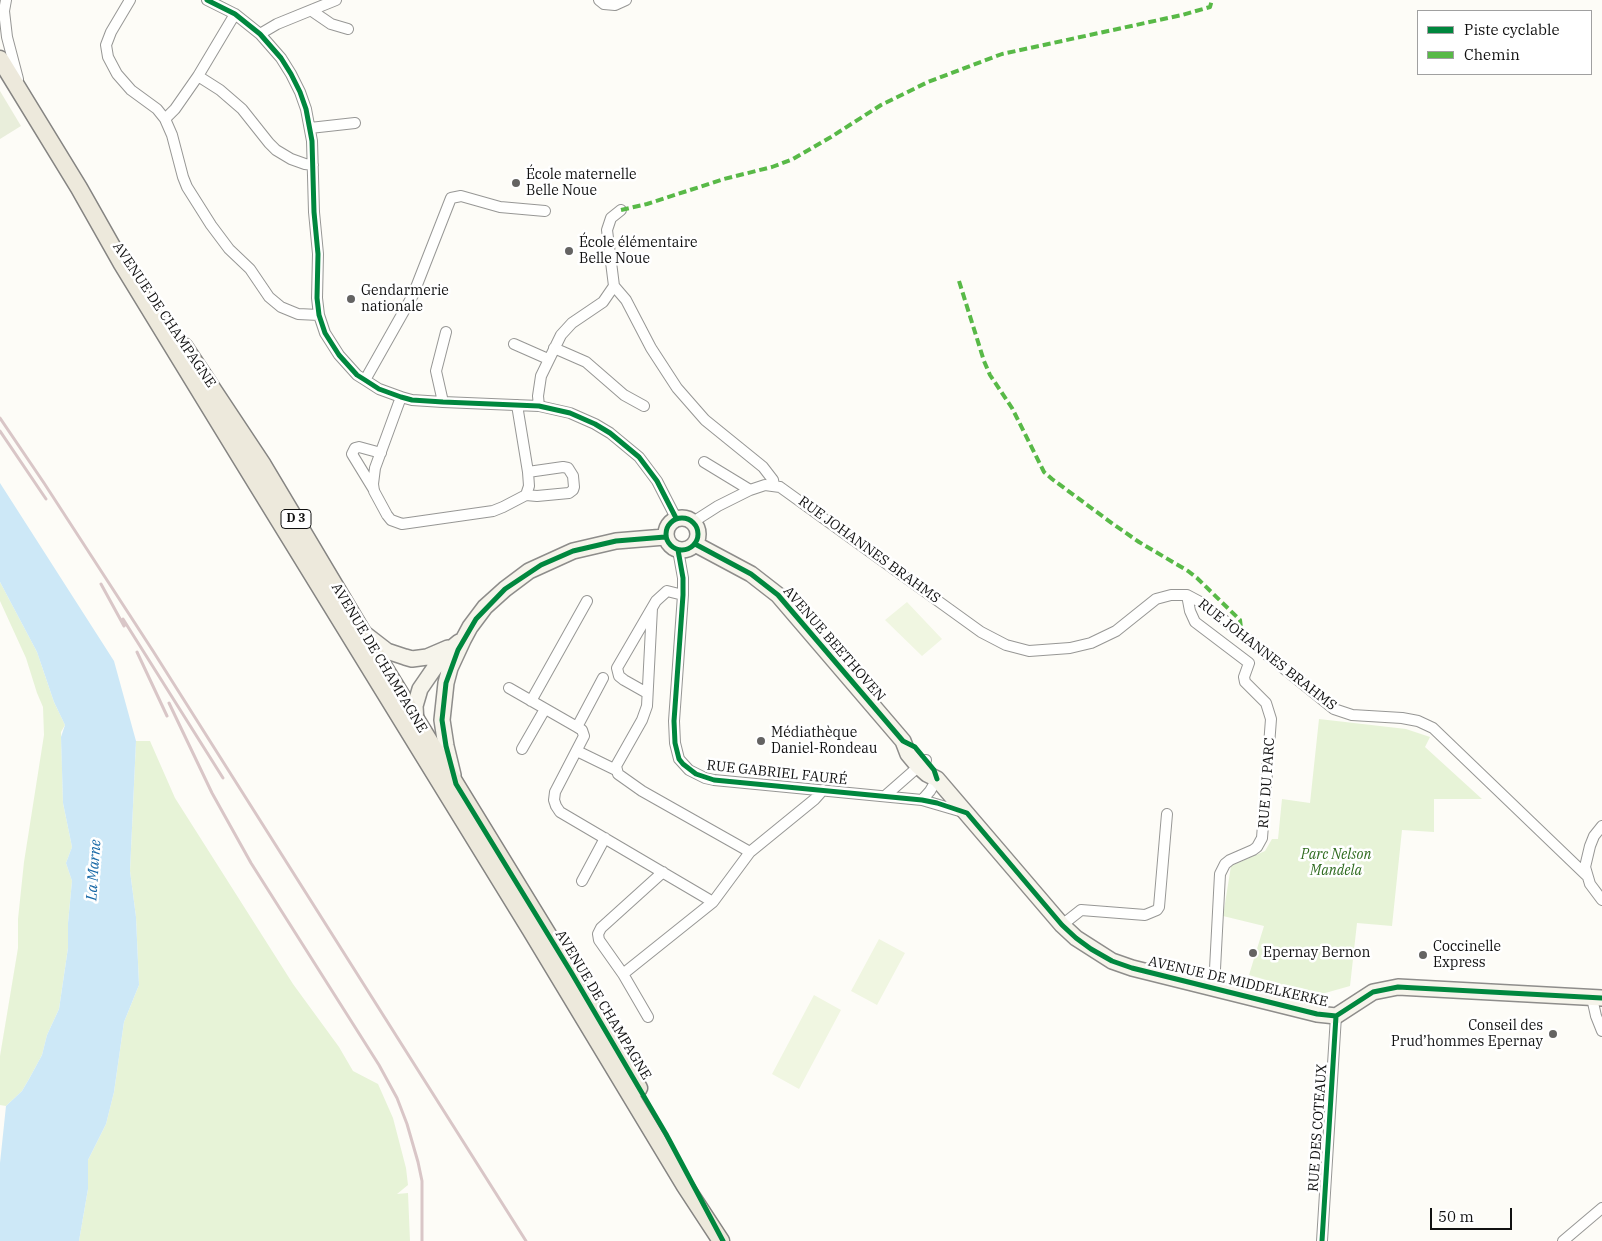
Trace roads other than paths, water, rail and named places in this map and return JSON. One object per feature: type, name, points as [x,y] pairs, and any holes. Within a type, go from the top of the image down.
[{"type":"main road","name":"D 3","points":[[0,59],[79,188],[122,264],[439,780],[685,1186],[722,1241]]},
{"type":"main road","name":"AVENUE DE CHAMPAGNE","points":[[79,188],[263,465],[362,631],[571,972],[666,1134],[722,1241]]},
{"type":"street","points":[[6,0],[4,11],[7,37],[24,99]]},
{"type":"street","points":[[130,0],[107,39],[106,51],[113,66],[124,82],[157,109],[165,119],[172,135],[185,182],[221,239],[250,269],[269,297],[281,307],[298,314],[319,314]]},
{"type":"street","points":[[207,0],[235,14],[273,47],[291,74],[306,108],[313,164],[319,314],[325,332],[339,355],[357,375],[379,389],[401,398],[443,402],[539,406],[556,409],[582,418],[610,433],[639,457],[657,481],[676,518]]},
{"type":"street","points":[[260,34],[277,24],[312,11],[324,3],[336,0]]},
{"type":"street","points":[[599,0],[604,4],[615,5],[626,0]]},
{"type":"street","points":[[312,11],[331,24],[348,29]]},
{"type":"street","points":[[165,119],[175,109],[198,76],[235,14]]},
{"type":"street","points":[[198,76],[220,90],[242,108],[276,150],[291,159],[305,164],[313,164]]},
{"type":"street","points":[[310,128],[356,123]]},
{"type":"street","points":[[365,380],[413,295],[451,198],[461,196],[500,207],[546,211]]},
{"type":"street","points":[[621,210],[611,218],[607,230],[614,286],[626,300],[660,363],[677,388],[705,420],[763,467],[773,480],[774,485],[765,485],[750,490],[718,506],[693,522]]},
{"type":"street","points":[[539,406],[539,385],[548,359],[566,328],[603,302],[614,286]]},
{"type":"street","points":[[443,402],[436,371],[446,332]]},
{"type":"street","points":[[514,344],[548,359]]},
{"type":"street","points":[[554,348],[586,362],[624,395],[644,406]]},
{"type":"street","points":[[374,491],[374,472],[401,398]]},
{"type":"street","points":[[517,405],[528,472],[526,495]]},
{"type":"street","points":[[381,453],[359,447],[355,448],[352,454],[391,520],[402,524],[493,511],[526,495],[537,496],[569,493],[573,490],[573,476],[568,468],[528,472]]},
{"type":"street","points":[[704,462],[750,490]]},
{"type":"street","name":"RUE JOHANNES BRAHMS","points":[[774,485],[789,492],[981,632],[993,640],[1017,649],[1040,652],[1091,643],[1116,631],[1156,600],[1171,595],[1187,595],[1204,604],[1334,709],[1352,715],[1402,718],[1418,721],[1433,728],[1586,875],[1602,900]]},
{"type":"street","points":[[676,518],[688,519],[693,522],[698,533],[694,544],[690,548],[678,550],[672,548],[665,537],[667,526],[676,518]]},
{"type":"street","points":[[456,784],[446,746],[442,720],[444,695],[450,668],[463,640],[476,619],[496,597],[516,580],[541,564],[573,551],[596,545],[616,541],[665,537]]},
{"type":"street","name":"AVENUE BEETHOVEN","points":[[694,544],[751,574],[778,595],[903,741],[908,754],[922,763],[927,774],[937,779],[1062,925],[1091,949],[1112,961],[1132,968]]},
{"type":"street","name":"RUE GABRIEL FAURÉ","points":[[678,550],[683,578],[683,595],[674,721],[675,743],[679,759],[683,764],[696,774],[714,780],[922,800],[937,802],[967,813]]},
{"type":"street","points":[[647,693],[619,676],[617,668],[660,596],[667,591],[683,595]]},
{"type":"street","name":"RUE DU PARC","points":[[1187,595],[1190,611],[1196,622],[1249,663],[1244,677],[1245,682],[1266,704],[1271,719],[1262,838],[1253,850],[1225,864],[1220,874],[1214,988]]},
{"type":"street","points":[[531,701],[587,601]]},
{"type":"street","points":[[616,770],[616,766],[646,710],[652,608]]},
{"type":"street","points":[[362,631],[387,651],[395,655],[412,658],[436,654],[463,640]]},
{"type":"street","points":[[439,780],[418,730],[415,706],[420,689],[431,671],[448,651],[463,640]]},
{"type":"street","points":[[364,660],[395,685],[408,689],[420,689],[434,683],[450,668]]},
{"type":"street","points":[[577,727],[603,678]]},
{"type":"street","points":[[509,688],[582,730],[584,736],[555,792],[554,800],[560,812],[713,902]]},
{"type":"street","points":[[522,750],[546,709]]},
{"type":"street","points":[[577,751],[616,770],[622,778],[750,852]]},
{"type":"street","points":[[885,796],[922,763]]},
{"type":"street","points":[[922,800],[937,779]]},
{"type":"street","points":[[623,974],[713,902],[750,852],[824,790]]},
{"type":"street","points":[[1062,925],[1081,910],[1145,915],[1157,910],[1159,907],[1167,814]]},
{"type":"street","points":[[1586,875],[1587,853],[1594,836],[1602,826]]},
{"type":"street","points":[[582,881],[605,838]]},
{"type":"street","points":[[648,1017],[623,974],[599,940],[598,934],[601,928],[663,872]]},
{"type":"street","name":"AVENUE DE MIDDELKERKE","points":[[1132,968],[1316,1014],[1336,1016],[1373,992],[1398,987],[1597,998]]},
{"type":"street","points":[[1597,998],[1596,1016],[1602,1031]]},
{"type":"street","name":"RUE DES COTEAUX","points":[[1322,1241],[1336,1016]]},
{"type":"street","points":[[1562,1241],[1602,1208]]},
{"type":"water","name":"La Marne","points":[[0,483],[114,661],[136,741],[130,871],[136,917],[139,985],[124,1022],[114,1092],[106,1124],[88,1160],[88,1189],[79,1241],[0,1241],[0,1163],[6,1106],[22,1091],[29,1079],[42,1055],[47,1035],[59,1009],[68,948],[72,881],[66,863],[72,847],[63,803],[61,737],[65,725],[54,702],[37,652],[0,582]]},
{"type":"railway","points":[[0,418],[153,651],[526,1241]]},
{"type":"railway","points":[[0,431],[46,499]]},
{"type":"railway","points":[[101,584],[124,626]]},
{"type":"railway","points":[[123,619],[223,778]]},
{"type":"railway","points":[[137,652],[167,716]]},
{"type":"railway","points":[[169,703],[212,793],[251,863],[379,1065],[397,1098],[407,1124],[422,1181],[422,1241]]},
{"type":"place","name":"École maternelle Belle Noue","points":[[516,183]]},
{"type":"place","name":"École élémentaire Belle Noue","points":[[569,251]]},
{"type":"place","name":"Gendarmerie nationale","points":[[351,299]]},
{"type":"place","name":"Médiathèque Daniel-Rondeau","points":[[761,741]]},
{"type":"place","name":"Epernay Bernon","points":[[1253,953]]},
{"type":"place","name":"Coccinelle Express","points":[[1423,955]]},
{"type":"place","name":"Conseil des Prud’hommes Epernay","points":[[1553,1034]]},
{"type":"park label","name":"Parc Nelson Mandela","points":[[1336,864]]}]
